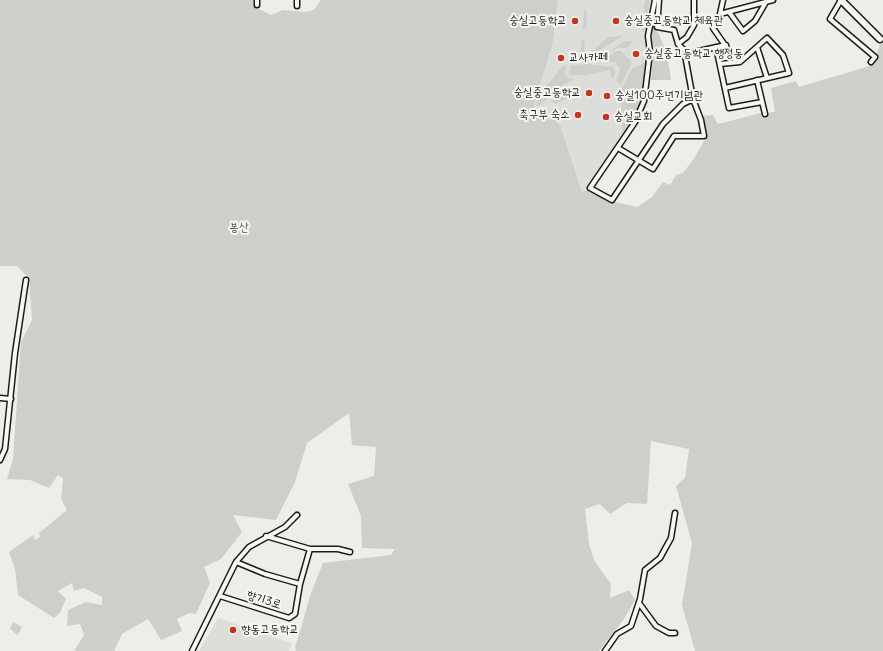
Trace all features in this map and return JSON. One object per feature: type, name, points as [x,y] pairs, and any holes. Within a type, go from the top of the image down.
[{"type":"main road","points":[[841,0],[880,39]]},
{"type":"street","points":[[257,0],[257,5]]},
{"type":"street","points":[[297,0],[298,6]]},
{"type":"street","points":[[655,0],[648,36],[650,52],[644,101],[635,122],[590,188],[612,200],[671,115],[683,104],[693,100]]},
{"type":"street","points":[[618,148],[654,169],[674,136],[704,136],[701,120],[693,100],[684,50],[678,44],[674,30],[657,27],[659,0]]},
{"type":"street","points":[[723,0],[720,14],[713,28],[736,61]]},
{"type":"street","points":[[720,14],[773,0]]},
{"type":"street","points":[[841,0],[830,19],[875,56],[871,62]]},
{"type":"street","points":[[678,44],[687,37],[694,25],[695,1]]},
{"type":"street","points":[[729,12],[743,31],[755,21],[766,2]]},
{"type":"street","points":[[720,64],[736,61],[740,62],[767,38],[783,54],[789,73],[725,88]]},
{"type":"street","points":[[685,54],[726,45]]},
{"type":"street","points":[[716,47],[729,108],[762,102]]},
{"type":"street","points":[[757,47],[767,78]]},
{"type":"street","points":[[756,80],[764,114]]},
{"type":"street","points":[[0,460],[5,449],[11,399],[14,353],[26,280]]},
{"type":"street","points":[[0,398],[11,399]]},
{"type":"street","points":[[605,651],[617,634],[631,626],[639,603],[645,570],[660,558],[671,538],[675,513]]},
{"type":"street","points":[[192,651],[236,562],[249,547],[284,527],[297,515]]},
{"type":"street","points":[[266,536],[310,549],[338,549],[350,552]]},
{"type":"street","name":"향기3로","points":[[220,596],[289,618],[295,614],[300,584],[310,549]]},
{"type":"street","name":"향기3로","points":[[236,562],[265,574],[300,584]]},
{"type":"street","points":[[639,603],[656,626],[669,633],[676,633]]},
{"type":"shaded area","name":"숭실중고등학교","points":[[558,0],[651,0],[645,32],[647,57],[643,87],[620,144],[582,193],[557,116],[533,109],[553,42]]},
{"type":"shaded area","name":"향동고등학교","points":[[218,618],[292,643],[289,651],[199,651]]},
{"type":"green space","name":"봉산","points":[[0,0],[254,0],[255,7],[271,15],[283,10],[306,12],[314,10],[321,0],[558,0],[553,42],[533,109],[557,116],[582,192],[588,189],[611,201],[637,207],[652,197],[663,182],[670,185],[676,175],[683,173],[693,160],[707,136],[702,116],[713,115],[718,124],[761,113],[775,112],[771,88],[796,81],[799,87],[873,65],[883,36],[883,651],[695,651],[682,605],[692,543],[676,486],[685,478],[689,449],[651,441],[647,504],[627,503],[610,514],[600,504],[585,509],[589,544],[595,562],[611,584],[610,598],[629,590],[635,600],[624,619],[599,651],[296,651],[295,648],[311,593],[323,563],[391,555],[395,549],[362,548],[361,516],[348,484],[374,476],[376,447],[352,445],[349,413],[307,443],[295,482],[276,520],[233,515],[242,532],[221,559],[204,567],[210,583],[196,614],[190,613],[177,619],[182,631],[161,640],[148,619],[122,634],[114,651],[74,651],[84,635],[80,624],[67,626],[68,610],[86,602],[102,605],[102,597],[84,588],[74,591],[72,583],[58,591],[66,599],[60,613],[54,618],[18,595],[15,569],[9,552],[33,535],[35,540],[40,537],[39,533],[67,510],[61,499],[63,478],[58,475],[49,488],[30,480],[7,479],[13,459],[21,342],[32,320],[29,278],[17,266],[0,266]]},
{"type":"green space","points":[[646,0],[650,0],[644,32],[642,32],[644,4]]},
{"type":"green space","points":[[584,9],[587,13],[586,28],[583,29]]},
{"type":"green space","points":[[652,25],[659,34],[667,54],[671,80],[651,80],[654,48],[651,36]]},
{"type":"green space","points":[[623,36],[593,54],[590,53],[608,37]]},
{"type":"green space","points":[[582,38],[585,42],[584,55],[580,58]]},
{"type":"green space","points":[[625,41],[633,41],[627,48],[618,48],[599,59]]},
{"type":"green space","points":[[616,51],[621,51],[632,62],[621,85],[617,81],[620,68],[615,62],[602,61]]},
{"type":"green space","points":[[648,59],[642,99],[634,122],[622,138],[621,90],[632,69],[641,65]]},
{"type":"green space","points":[[588,64],[612,67],[615,70],[615,76],[611,78],[610,70],[586,75],[570,75],[571,65]]},
{"type":"green space","points":[[567,65],[565,73],[568,78],[575,79],[559,87],[539,106],[536,106],[541,92],[563,66]]},
{"type":"green space","points":[[575,87],[578,90],[578,99],[574,95],[555,104],[552,101],[563,92]]},
{"type":"green space","points":[[13,622],[22,627],[18,635],[10,629]]},
{"type":"place","name":"숭실고등학교","points":[[575,21]]},
{"type":"place","name":"숭실중고등학교 체육관","points":[[616,21]]},
{"type":"place","name":"숭실중고등학교 행정동","points":[[636,54]]},
{"type":"place","name":"교사카페","points":[[561,58]]},
{"type":"place","name":"숭실중고등학교","points":[[589,93]]},
{"type":"place","name":"숭실100주년기념관","points":[[607,96]]},
{"type":"place","name":"축구부 숙소","points":[[578,115]]},
{"type":"place","name":"숭실교회","points":[[606,117]]},
{"type":"place","name":"향동고등학교","points":[[233,630]]}]
